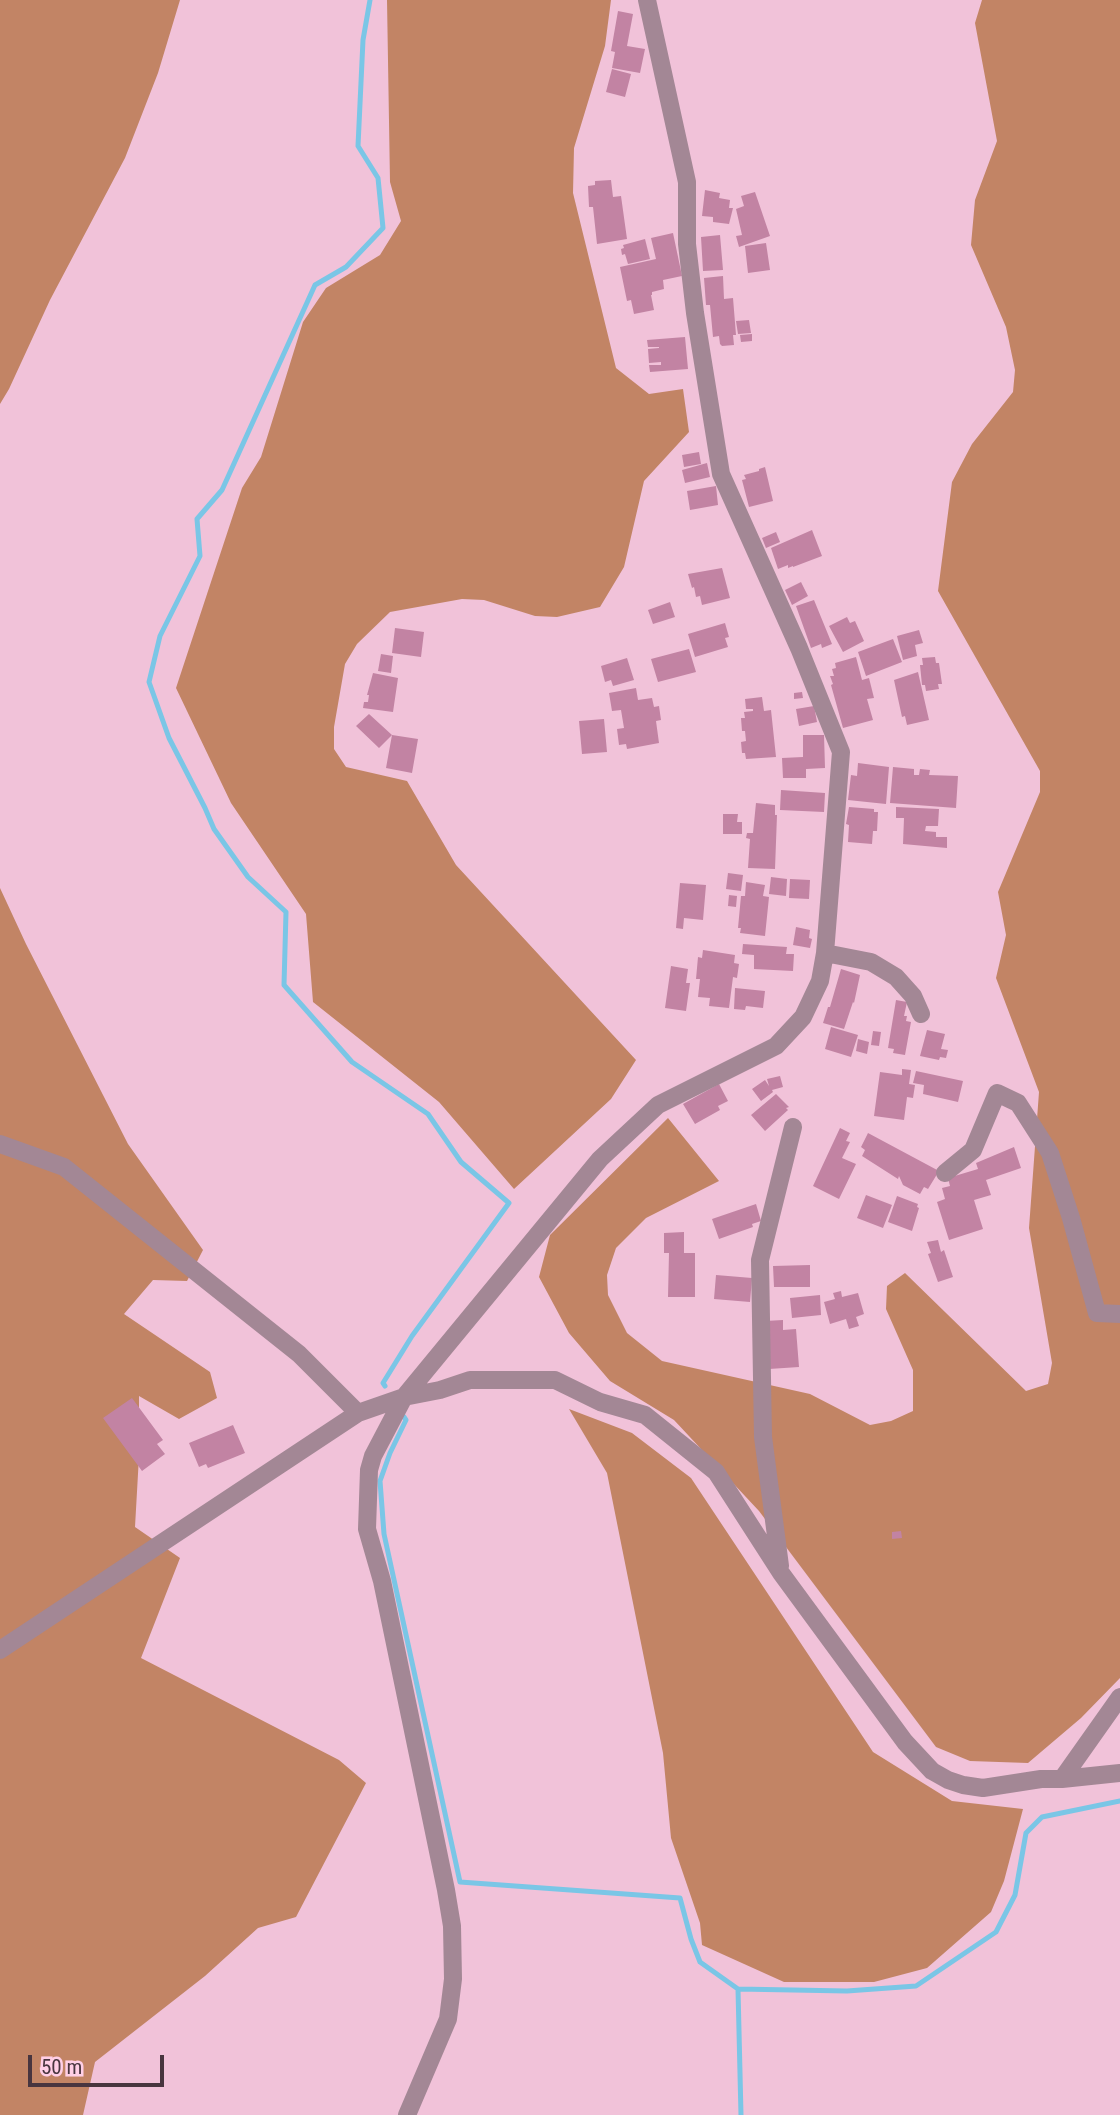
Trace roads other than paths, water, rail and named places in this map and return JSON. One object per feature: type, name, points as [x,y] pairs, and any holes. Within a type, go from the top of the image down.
[{"type":"street","points":[[407,2115],[448,2019],[453,1965],[452,1926],[382,1581],[367,1529],[369,1470],[373,1456],[404,1397],[600,1159],[658,1105],[776,1046],[803,1017],[820,981],[825,953],[841,752],[799,648],[722,474],[695,313],[687,244],[687,182],[647,0]]},
{"type":"street","points":[[825,953],[871,962],[896,977],[913,996],[921,1014]]},
{"type":"street","points":[[945,1173],[973,1150],[997,1093],[1017,1103],[1050,1153],[1097,1312],[1120,1314]]},
{"type":"street","points":[[781,1573],[763,1437],[760,1260],[793,1127]]},
{"type":"street","points":[[0,1144],[64,1167],[299,1354],[358,1413]]},
{"type":"street","points":[[0,1650],[358,1413],[404,1397],[440,1390],[470,1380],[555,1380],[600,1402],[646,1415],[716,1472],[781,1573],[905,1742],[932,1771],[948,1780],[983,1788],[1041,1779],[1120,1773]]},
{"type":"street","points":[[1062,1779],[1120,1697]]},
{"type":"waterway","points":[[370,0],[363,40],[358,146],[378,178],[383,228],[346,267],[315,285],[222,490],[197,519],[200,556],[160,636],[149,682],[169,738],[214,829],[248,877],[286,912],[284,985],[352,1062],[428,1114],[461,1162],[509,1203],[412,1336],[383,1383],[385,1386]]},
{"type":"waterway","points":[[404,1417],[406,1420],[380,1481],[384,1534],[460,1882],[680,1898],[700,1962],[738,1989],[847,1991],[916,1986],[996,1932],[1015,1895],[1026,1833],[1042,1817],[1120,1801]]},
{"type":"waterway","points":[[738,1989],[741,2115]]}]
